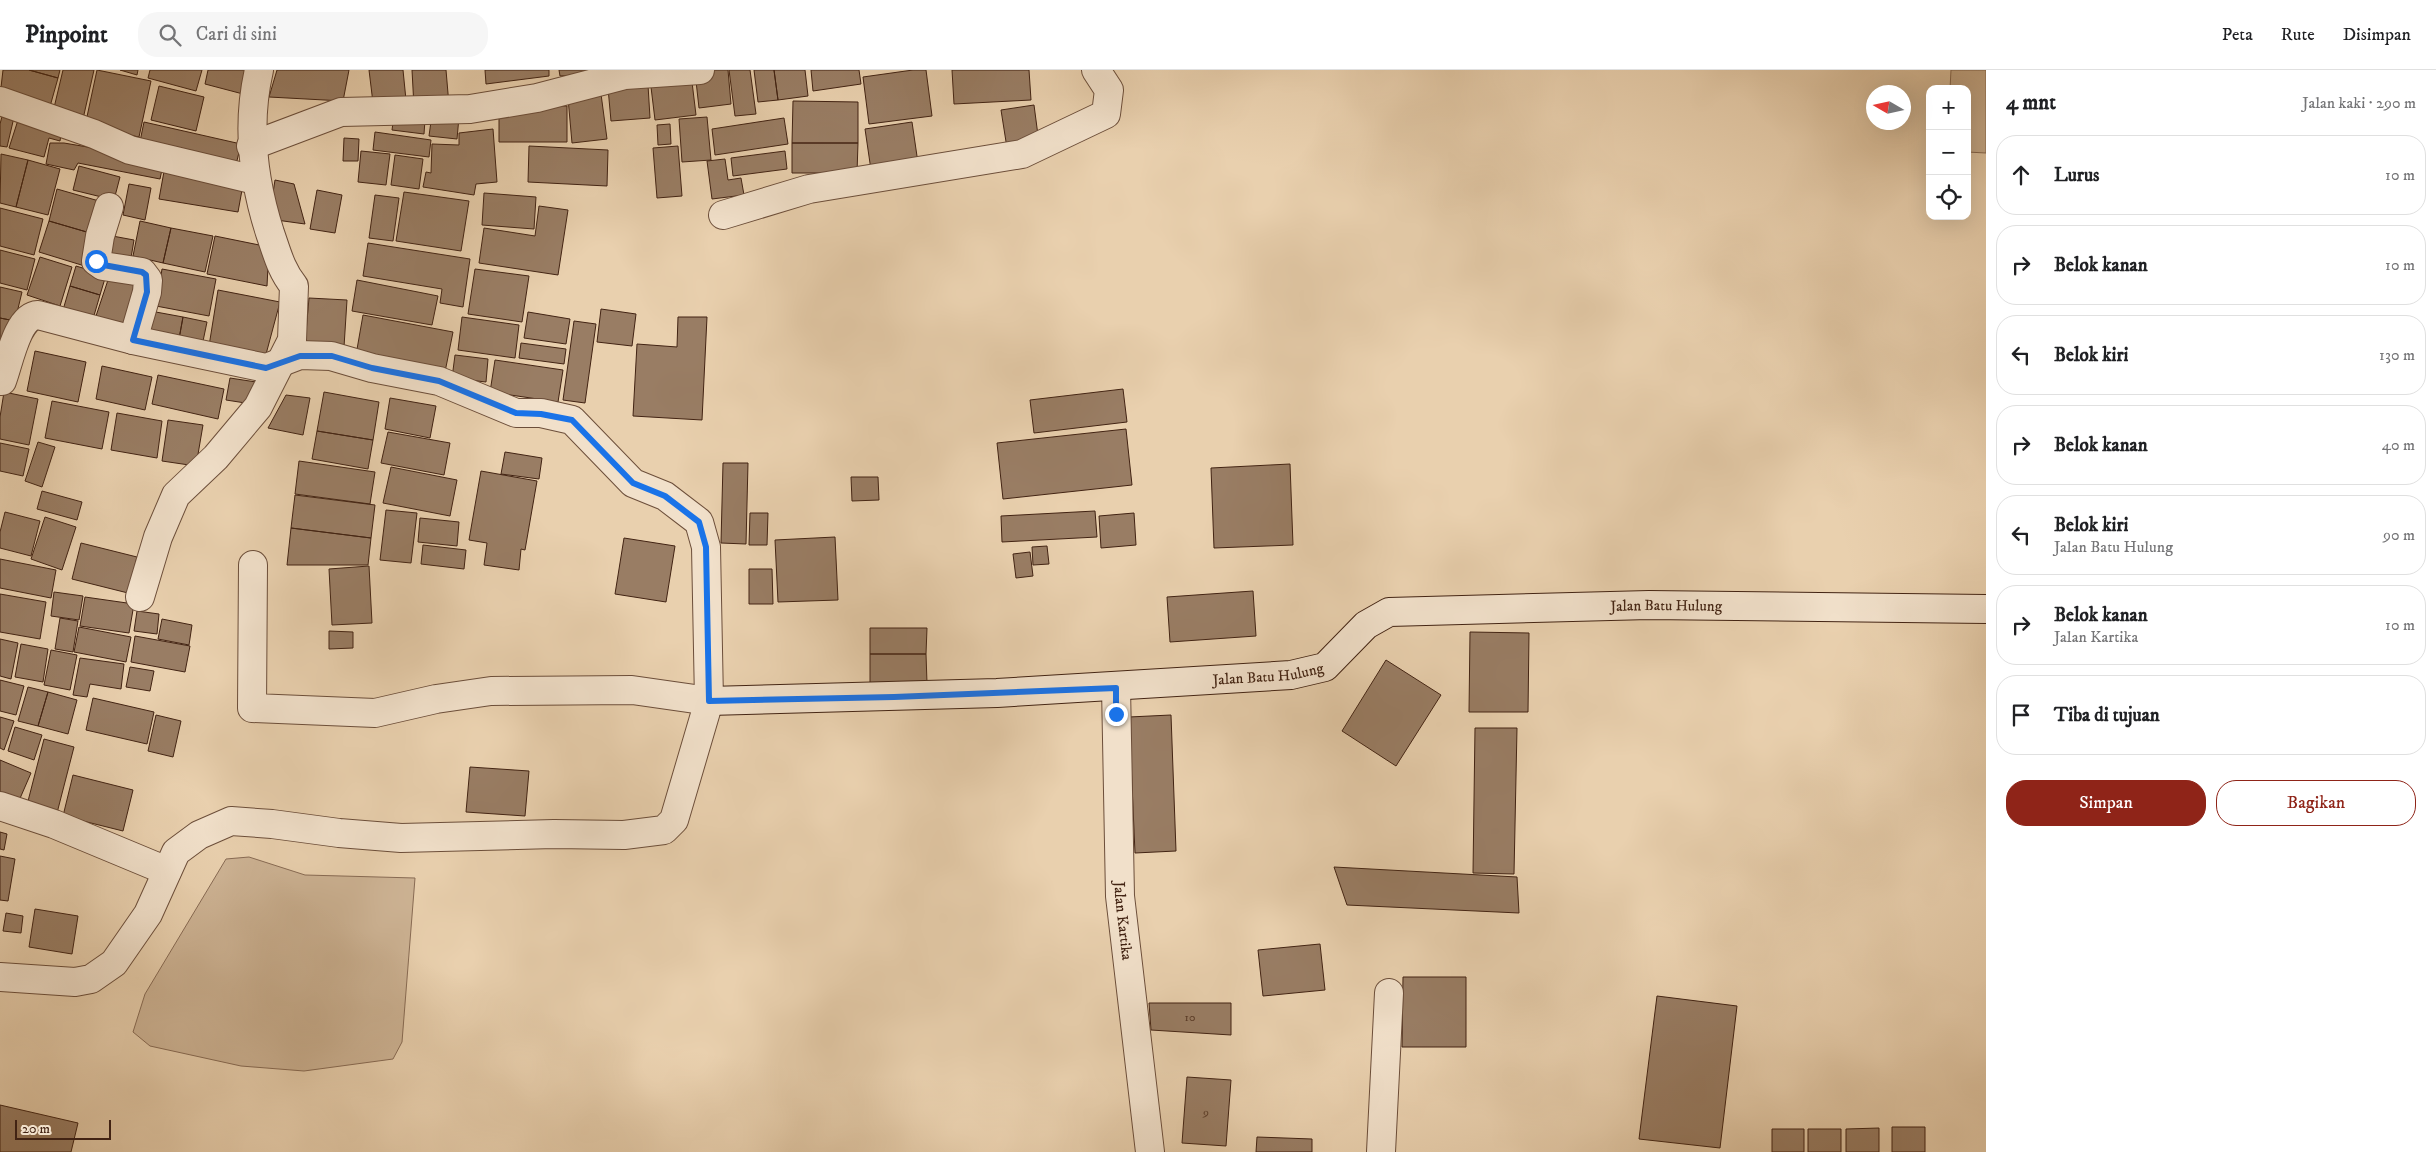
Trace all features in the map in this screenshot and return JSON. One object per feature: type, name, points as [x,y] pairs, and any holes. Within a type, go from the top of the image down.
[{"type":"street","points":[[140,597],[158,537],[176,495],[216,457],[252,414],[292,340],[294,286],[283,272],[255,180],[251,146],[259,70]]},
{"type":"street","points":[[251,146],[341,112],[470,109],[536,98],[625,75],[700,70]]},
{"type":"street","points":[[723,215],[809,189],[1022,154],[1106,114],[1109,90],[1096,70]]},
{"type":"street","points":[[0,101],[94,134],[130,150],[255,180]]},
{"type":"street","points":[[110,207],[100,236],[96,261],[103,266],[142,272],[148,280],[147,292],[133,340]]},
{"type":"street","points":[[0,380],[2,381],[22,323],[33,315],[133,340],[266,368],[300,356],[332,356],[372,368],[439,381],[516,413],[541,414],[572,420],[633,483],[665,496],[699,522],[706,547],[709,701],[674,820],[664,830],[624,835],[554,834],[401,838],[231,821],[199,835],[176,852],[148,914],[114,963],[91,979],[75,982],[0,977]]},
{"type":"street","name":"Jalan Batu Hulung","points":[[253,565],[252,708],[375,713],[436,699],[491,691],[632,690],[709,701],[913,696],[1116,688],[1291,675],[1325,667],[1366,625],[1389,612],[1649,604],[1986,608]]},
{"type":"street","name":"Jalan Kartika","points":[[1116,688],[1120,896],[1150,1152]]},
{"type":"street","points":[[0,806],[54,824],[167,871]]},
{"type":"street","points":[[1381,1152],[1389,992]]},
{"type":"shaded area","points":[[1951,70],[1986,70],[1986,153],[1971,152],[1971,85],[1950,85]]},
{"type":"shaded area","points":[[249,857],[305,875],[415,878],[402,1042],[393,1059],[304,1071],[241,1066],[150,1046],[133,1032],[145,994],[226,859]]},
{"type":"building","points":[[3,70],[29,70],[58,78],[49,110],[0,96]]},
{"type":"building","points":[[29,70],[60,70],[58,78]]},
{"type":"building","points":[[63,70],[94,70],[83,119],[53,112]]},
{"type":"building","points":[[97,70],[151,81],[139,137],[85,126]]},
{"type":"building","points":[[120,70],[138,70],[137,75]]},
{"type":"building","points":[[150,70],[202,70],[196,91],[148,78]]},
{"type":"building","points":[[208,70],[248,70],[243,94],[205,84]]},
{"type":"building","points":[[277,70],[349,70],[343,101],[269,97]]},
{"type":"building","points":[[369,70],[403,70],[406,100],[373,103]]},
{"type":"building","points":[[412,70],[446,70],[449,105],[414,107]]},
{"type":"building","points":[[485,70],[549,70],[549,76],[486,84]]},
{"type":"building","points":[[559,70],[597,70],[597,74],[560,76]]},
{"type":"building","points":[[728,70],[731,104],[699,108],[695,72]]},
{"type":"building","points":[[729,70],[750,70],[756,114],[735,116]]},
{"type":"building","points":[[754,70],[774,70],[778,100],[758,102]]},
{"type":"building","points":[[774,70],[805,70],[808,96],[778,100]]},
{"type":"building","points":[[811,70],[859,70],[861,84],[813,91]]},
{"type":"building","points":[[926,70],[932,116],[869,124],[863,77]]},
{"type":"building","points":[[952,70],[1029,70],[1031,100],[954,104]]},
{"type":"building","points":[[692,82],[696,115],[655,120],[651,87]]},
{"type":"building","points":[[648,85],[650,118],[611,121],[608,88]]},
{"type":"building","points":[[159,86],[204,97],[196,131],[151,120]]},
{"type":"building","points":[[601,94],[607,139],[572,143],[568,98]]},
{"type":"building","points":[[793,101],[858,102],[858,143],[792,143]]},
{"type":"building","points":[[499,105],[567,106],[567,142],[499,142]]},
{"type":"building","points":[[1034,105],[1039,143],[1007,148],[1001,110]]},
{"type":"building","points":[[4,109],[15,113],[7,147],[0,146],[0,124]]},
{"type":"building","points":[[432,114],[459,117],[457,139],[429,136]]},
{"type":"building","points":[[394,115],[425,120],[424,134],[392,130]]},
{"type":"building","points":[[19,117],[62,128],[60,141],[49,138],[44,157],[9,148]]},
{"type":"building","points":[[707,117],[711,160],[682,162],[679,119]]},
{"type":"building","points":[[784,118],[788,144],[715,155],[712,129]]},
{"type":"building","points":[[144,122],[241,144],[234,173],[138,151]]},
{"type":"building","points":[[912,122],[918,163],[871,170],[865,129]]},
{"type":"building","points":[[670,124],[671,144],[658,145],[657,125]]},
{"type":"building","points":[[493,129],[497,182],[476,184],[474,195],[423,187],[426,172],[431,173],[432,144],[459,145],[459,133]]},
{"type":"building","points":[[375,132],[431,140],[429,157],[373,150]]},
{"type":"building","points":[[344,138],[359,139],[358,161],[343,161]]},
{"type":"building","points":[[50,143],[64,143],[164,160],[160,179],[78,163],[74,170],[46,164]]},
{"type":"building","points":[[792,143],[858,143],[857,173],[792,173]]},
{"type":"building","points":[[529,146],[608,150],[607,186],[528,182]]},
{"type":"building","points":[[678,146],[682,196],[657,198],[653,148]]},
{"type":"building","points":[[361,151],[390,154],[386,185],[358,182]]},
{"type":"building","points":[[785,151],[787,169],[733,176],[731,158]]},
{"type":"building","points":[[1,154],[28,160],[16,207],[0,203]]},
{"type":"building","points":[[395,155],[423,159],[419,189],[391,185]]},
{"type":"building","points":[[725,159],[728,180],[741,178],[744,195],[712,199],[707,161]]},
{"type":"building","points":[[28,160],[60,169],[48,215],[16,207]]},
{"type":"building","points":[[79,166],[120,177],[114,200],[73,190]]},
{"type":"building","points":[[165,166],[244,179],[238,212],[159,199]]},
{"type":"building","points":[[275,180],[294,184],[305,224],[269,219]]},
{"type":"building","points":[[129,184],[151,188],[145,220],[123,215]]},
{"type":"building","points":[[57,189],[106,203],[97,235],[49,221]]},
{"type":"building","points":[[317,190],[342,195],[335,233],[310,229]]},
{"type":"building","points":[[404,192],[469,201],[461,251],[396,241]]},
{"type":"building","points":[[484,193],[536,197],[534,229],[482,225]]},
{"type":"building","points":[[375,195],[399,198],[393,241],[369,238]]},
{"type":"building","points":[[539,206],[568,210],[558,275],[479,263],[484,228],[535,236]]},
{"type":"building","points":[[0,208],[43,219],[34,255],[0,246]]},
{"type":"building","points":[[49,221],[97,235],[88,267],[39,252]]},
{"type":"building","points":[[140,221],[171,228],[163,263],[133,256]]},
{"type":"building","points":[[171,228],[213,236],[205,272],[163,263]]},
{"type":"building","points":[[107,235],[134,240],[130,264],[102,259]]},
{"type":"building","points":[[215,236],[269,247],[267,286],[207,274]]},
{"type":"building","points":[[368,243],[470,259],[463,307],[440,303],[442,289],[363,276]]},
{"type":"building","points":[[0,250],[35,259],[27,290],[0,283]]},
{"type":"building","points":[[40,257],[72,267],[60,306],[27,295]]},
{"type":"building","points":[[76,266],[106,275],[100,295],[70,286]]},
{"type":"building","points":[[112,268],[146,280],[130,327],[96,316]]},
{"type":"building","points":[[162,269],[216,279],[209,316],[156,306]]},
{"type":"building","points":[[475,269],[529,276],[522,322],[468,314]]},
{"type":"building","points":[[357,280],[438,296],[432,325],[352,311]]},
{"type":"building","points":[[70,286],[100,295],[93,319],[63,310]]},
{"type":"building","points":[[0,287],[22,292],[15,321],[0,318]]},
{"type":"building","points":[[218,290],[280,302],[265,358],[209,346]]},
{"type":"building","points":[[309,298],[347,300],[344,347],[305,344]]},
{"type":"building","points":[[601,309],[636,314],[632,346],[597,342]]},
{"type":"building","points":[[145,310],[183,317],[179,339],[142,332]]},
{"type":"building","points":[[528,312],[570,319],[566,344],[524,338]]},
{"type":"building","points":[[363,315],[453,332],[445,372],[356,355]]},
{"type":"building","points":[[183,317],[207,322],[202,346],[179,339]]},
{"type":"building","points":[[462,317],[519,325],[515,358],[458,350]]},
{"type":"building","points":[[678,317],[707,317],[702,420],[633,416],[637,344],[677,347]]},
{"type":"building","points":[[0,318],[15,321],[0,363]]},
{"type":"building","points":[[574,321],[596,324],[585,403],[563,400]]},
{"type":"building","points":[[521,343],[566,349],[564,364],[519,358]]},
{"type":"building","points":[[35,351],[86,362],[78,402],[27,391]]},
{"type":"building","points":[[455,355],[488,359],[486,382],[452,378]]},
{"type":"building","points":[[495,360],[563,370],[558,402],[490,392]]},
{"type":"building","points":[[102,366],[152,377],[145,410],[96,399]]},
{"type":"building","points":[[158,375],[224,389],[218,419],[152,404]]},
{"type":"building","points":[[230,378],[256,382],[252,404],[226,400]]},
{"type":"building","points":[[1123,389],[1127,422],[1034,433],[1030,400]]},
{"type":"building","points":[[4,392],[38,399],[29,445],[0,439],[0,417]]},
{"type":"building","points":[[324,392],[379,402],[373,440],[317,431]]},
{"type":"building","points":[[286,395],[310,398],[303,435],[268,428]]},
{"type":"building","points":[[390,398],[436,406],[430,438],[385,429]]},
{"type":"building","points":[[52,401],[109,412],[102,449],[45,438]]},
{"type":"building","points":[[117,413],[162,421],[157,458],[111,450]]},
{"type":"building","points":[[168,420],[203,425],[196,466],[162,461]]},
{"type":"building","points":[[1126,429],[1132,485],[1003,499],[997,443]]},
{"type":"building","points":[[317,431],[373,440],[368,469],[312,459]]},
{"type":"building","points":[[388,432],[450,443],[444,475],[381,463]]},
{"type":"building","points":[[38,442],[55,447],[42,487],[25,481]]},
{"type":"building","points":[[0,443],[29,449],[23,476],[0,471]]},
{"type":"building","points":[[505,452],[542,458],[539,479],[501,474]]},
{"type":"building","points":[[299,461],[375,472],[370,504],[295,494]]},
{"type":"building","points":[[723,463],[748,463],[746,544],[721,543]]},
{"type":"building","points":[[1290,464],[1293,545],[1214,548],[1211,468]]},
{"type":"building","points":[[391,467],[457,480],[450,516],[383,503]]},
{"type":"building","points":[[481,471],[537,481],[525,550],[521,549],[519,570],[484,565],[487,543],[469,540]]},
{"type":"building","points":[[851,477],[878,477],[879,500],[852,501]]},
{"type":"building","points":[[42,491],[82,502],[77,520],[37,509]]},
{"type":"building","points":[[295,495],[375,505],[371,538],[291,528]]},
{"type":"building","points":[[386,510],[417,513],[411,563],[380,560]]},
{"type":"building","points":[[1095,511],[1097,537],[1002,542],[1001,516]]},
{"type":"building","points":[[5,512],[40,521],[31,556],[0,548],[0,532]]},
{"type":"building","points":[[750,513],[768,513],[767,545],[749,545]]},
{"type":"building","points":[[1134,513],[1136,545],[1101,548],[1099,516]]},
{"type":"building","points":[[45,517],[76,527],[62,570],[31,559]]},
{"type":"building","points":[[420,518],[459,522],[457,546],[418,542]]},
{"type":"building","points":[[291,528],[371,538],[368,565],[287,565]]},
{"type":"building","points":[[835,537],[838,600],[778,602],[775,540]]},
{"type":"building","points":[[624,538],[675,546],[666,602],[615,594]]},
{"type":"building","points":[[81,543],[137,557],[128,593],[72,579]]},
{"type":"building","points":[[423,545],[466,550],[464,569],[421,564]]},
{"type":"building","points":[[1047,546],[1049,564],[1033,565],[1032,547]]},
{"type":"building","points":[[1030,552],[1033,576],[1016,578],[1013,554]]},
{"type":"building","points":[[0,559],[56,570],[51,598],[0,588]]},
{"type":"building","points":[[369,566],[372,623],[332,625],[329,569]]},
{"type":"building","points":[[749,569],[772,569],[773,604],[749,604]]},
{"type":"building","points":[[1253,591],[1256,636],[1170,642],[1167,597]]},
{"type":"building","points":[[54,592],[83,596],[79,620],[51,616]]},
{"type":"building","points":[[0,594],[46,602],[40,639],[0,632]]},
{"type":"building","points":[[85,597],[134,604],[129,633],[80,626]]},
{"type":"building","points":[[137,611],[159,614],[157,634],[134,631]]},
{"type":"building","points":[[60,618],[78,621],[73,652],[55,649]]},
{"type":"building","points":[[162,619],[192,625],[189,645],[158,639]]},
{"type":"building","points":[[79,627],[131,637],[126,662],[74,652]]},
{"type":"building","points":[[870,628],[927,628],[926,654],[870,654]]},
{"type":"building","points":[[329,631],[353,632],[353,648],[329,649]]},
{"type":"building","points":[[1470,632],[1529,633],[1528,712],[1469,712]]},
{"type":"building","points":[[135,636],[190,646],[185,672],[131,662]]},
{"type":"building","points":[[0,639],[18,643],[11,679],[0,676]]},
{"type":"building","points":[[21,644],[48,649],[43,682],[15,677]]},
{"type":"building","points":[[51,650],[77,655],[70,690],[44,685]]},
{"type":"building","points":[[870,654],[926,654],[927,683],[870,683]]},
{"type":"building","points":[[80,658],[124,664],[121,689],[90,684],[87,697],[73,695]]},
{"type":"building","points":[[1386,660],[1441,695],[1396,766],[1342,731]]},
{"type":"building","points":[[130,667],[154,671],[150,691],[126,687]]},
{"type":"building","points":[[0,680],[24,686],[16,715],[0,711]]},
{"type":"building","points":[[28,687],[48,692],[38,726],[18,721]]},
{"type":"building","points":[[48,692],[77,700],[68,734],[38,726]]},
{"type":"building","points":[[93,698],[154,712],[147,744],[86,730]]},
{"type":"building","points":[[156,715],[181,721],[173,757],[148,751]]},
{"type":"building","points":[[1171,715],[1176,851],[1135,853],[1129,717]]},
{"type":"building","points":[[0,717],[14,721],[4,750],[0,748]]},
{"type":"building","points":[[15,727],[42,735],[34,760],[8,751]]},
{"type":"building","points":[[1475,728],[1517,728],[1514,874],[1473,873]]},
{"type":"building","points":[[44,739],[74,747],[57,813],[27,805]]},
{"type":"building","points":[[0,760],[31,773],[18,803],[0,795]]},
{"type":"building","points":[[470,767],[529,771],[525,816],[466,812]]},
{"type":"building","points":[[73,775],[133,790],[123,831],[63,816]]},
{"type":"building","points":[[0,832],[7,834],[4,850],[0,849]]},
{"type":"building","points":[[0,856],[15,859],[8,901],[0,900]]},
{"type":"building","points":[[1334,867],[1517,877],[1519,913],[1347,905]]},
{"type":"building","points":[[35,909],[78,916],[72,954],[29,947]]},
{"type":"building","points":[[6,913],[23,916],[21,933],[3,931]]},
{"type":"building","points":[[1320,944],[1325,990],[1263,996],[1258,950]]},
{"type":"building","points":[[1403,977],[1466,977],[1466,1047],[1402,1047]]},
{"type":"building","points":[[1657,996],[1737,1006],[1720,1148],[1639,1139]]},
{"type":"building","points":[[1149,1003],[1231,1003],[1231,1035],[1151,1030]]},
{"type":"building","points":[[1187,1077],[1231,1080],[1226,1146],[1182,1143]]},
{"type":"building","points":[[0,1105],[78,1123],[71,1152],[0,1152]]},
{"type":"building","points":[[1892,1127],[1925,1127],[1925,1152],[1892,1152]]},
{"type":"building","points":[[1879,1128],[1879,1152],[1846,1152],[1846,1129]]},
{"type":"building","points":[[1772,1129],[1804,1129],[1804,1152],[1772,1152]]},
{"type":"building","points":[[1808,1129],[1841,1129],[1841,1152],[1808,1152]]},
{"type":"building","points":[[1257,1137],[1312,1139],[1312,1152],[1256,1152]]},
{"type":"route","points":[[96,261],[103,266],[142,272],[146,275],[148,280],[147,292],[133,340],[266,368],[300,356],[332,356],[372,368],[439,381],[516,413],[541,414],[572,420],[633,483],[665,496],[699,522],[706,547],[709,701],[894,697],[1116,688],[1116,714]]}]
